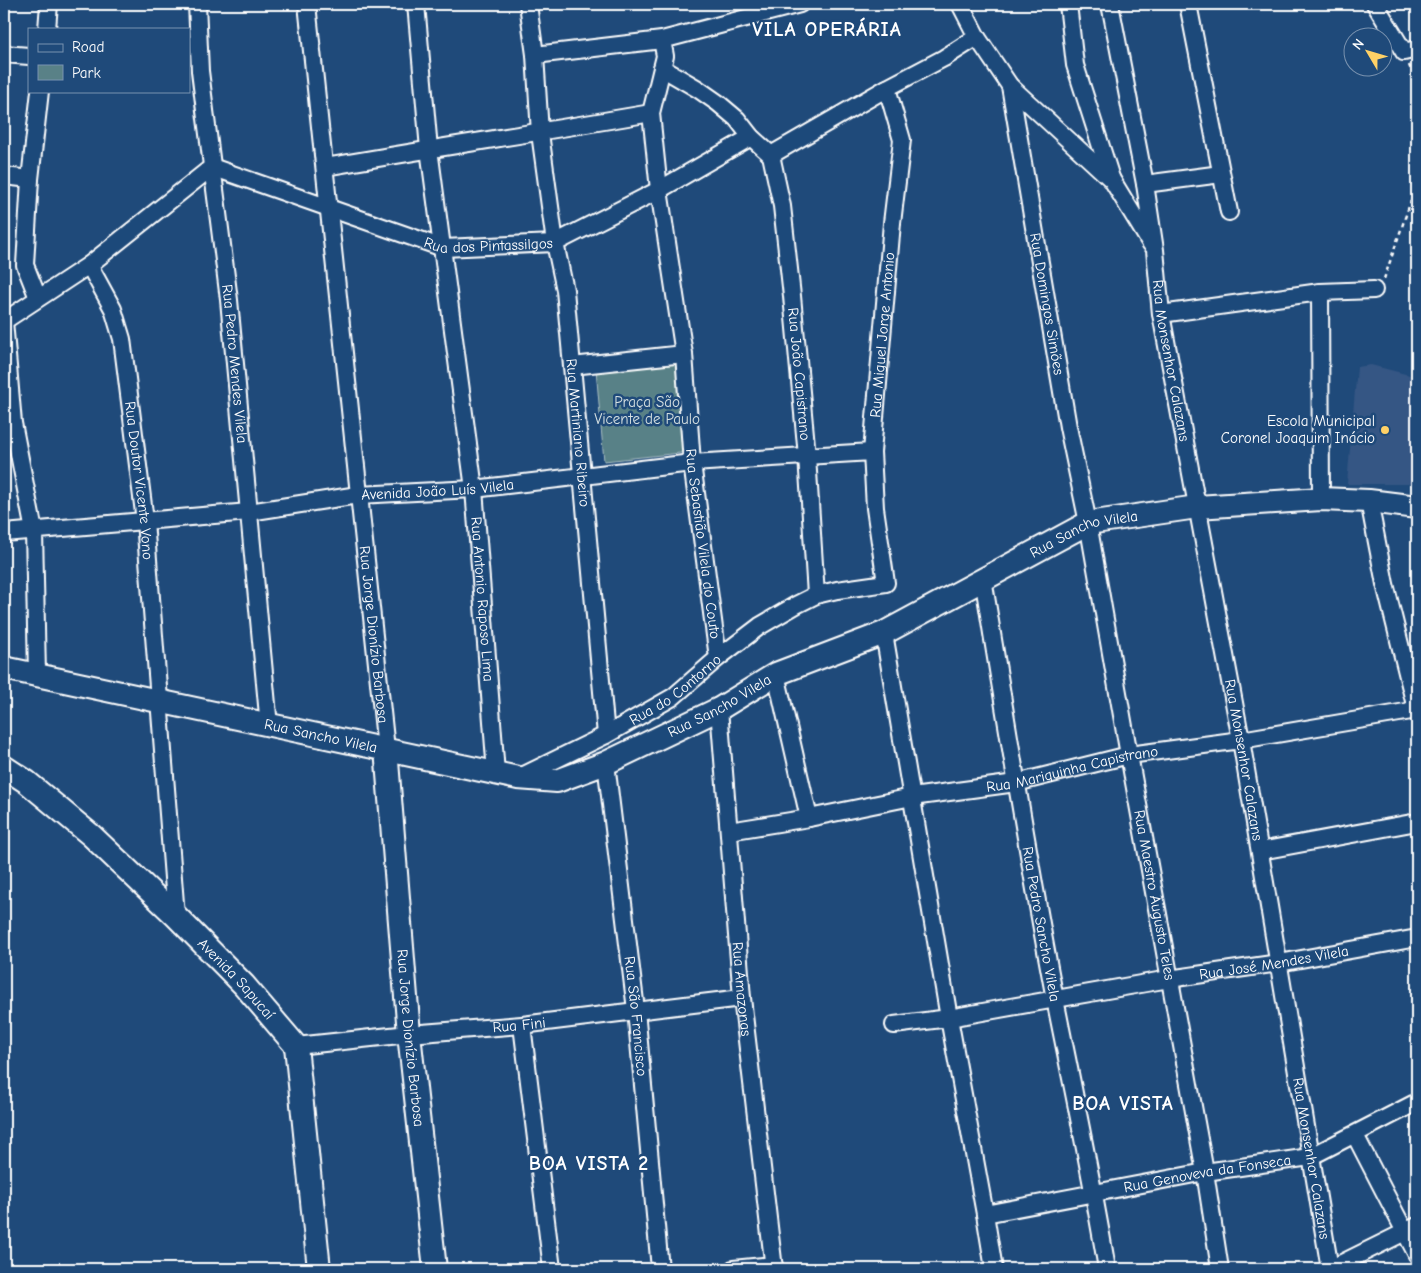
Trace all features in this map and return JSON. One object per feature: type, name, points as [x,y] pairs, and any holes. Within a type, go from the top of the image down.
[{"type":"main road","name":"Rua Sancho Vilela","points":[[4,668],[518,778],[558,781],[606,763],[719,708],[776,674],[884,633],[982,578],[1088,523],[1198,507],[1320,499],[1369,501],[1417,508]]},
{"type":"main road","name":"Rua Jorge Dionízio Barbosa","points":[[386,749],[409,1034],[435,1269]]},
{"type":"main road","name":"Avenida Sapucaí","points":[[4,767],[27,782],[92,836],[176,916],[244,985],[296,1046]]},
{"type":"main road","points":[[296,1046],[318,1269]]},
{"type":"street","points":[[47,28],[49,4]]},
{"type":"street","name":"Rua Pedro Mendes Vilela","points":[[197,4],[194,71],[212,167],[229,300],[269,726]]},
{"type":"street","name":"Rua Jorge Dionízio Barbosa","points":[[307,4],[386,749]]},
{"type":"street","name":"Rua Antonio Raposo Lima","points":[[416,4],[430,149],[474,489],[496,773]]},
{"type":"street","name":"Rua Martiniano Ribeiro","points":[[528,4],[535,55],[540,133],[555,243],[564,290],[606,736]]},
{"type":"street","points":[[535,55],[662,40],[800,4]]},
{"type":"street","points":[[960,4],[976,37],[1010,86],[1112,180]]},
{"type":"street","points":[[1068,4],[1075,65],[1112,180],[1155,250]]},
{"type":"street","name":"Rua Monsenhor Calazans","points":[[1110,4],[1145,184],[1155,250],[1160,314],[1241,740],[1330,1269]]},
{"type":"street","points":[[1188,4],[1228,212]]},
{"type":"street","points":[[1375,4],[1411,50]]},
{"type":"street","points":[[662,68],[718,103],[737,119],[751,137],[771,155],[887,88],[944,58],[976,37]]},
{"type":"street","name":"Rua Sebastião Vilela do Couto","points":[[662,40],[665,56],[651,113],[659,190],[684,354],[692,463],[718,658]]},
{"type":"street","points":[[4,54],[28,56]]},
{"type":"street","name":"Rua Domingos Simões","points":[[1010,86],[1068,427],[1088,523]]},
{"type":"street","name":"Rua Miguel Jorge Antonio","points":[[886,583],[875,508],[872,452],[892,223],[902,140],[887,88]]},
{"type":"street","points":[[38,298],[25,266],[30,179],[40,92]]},
{"type":"street","points":[[325,167],[540,133],[651,113]]},
{"type":"street","name":"Rua dos Pintassilgos","points":[[212,167],[443,248],[555,243],[659,190],[751,137]]},
{"type":"street","name":"Rua João Capistrano","points":[[771,155],[782,206],[791,287],[807,456],[816,595]]},
{"type":"street","points":[[37,675],[34,531],[13,423],[4,321],[89,265],[212,167]]},
{"type":"street","points":[[1145,184],[1221,174]]},
{"type":"street","points":[[4,176],[30,179]]},
{"type":"street","name":"Rua Doutor Vicente Vono","points":[[89,265],[113,308],[122,339],[145,521],[176,916]]},
{"type":"street","points":[[1160,314],[1320,292],[1374,290]]},
{"type":"street","points":[[1320,292],[1320,499]]},
{"type":"street","points":[[572,366],[684,354]]},
{"type":"street","name":"Avenida João Luís Vilela","points":[[4,533],[249,512],[358,495],[474,489],[692,463],[872,452]]},
{"type":"street","points":[[1369,501],[1385,584],[1417,712]]},
{"type":"street","name":"Rua Maestro Augusto Teles","points":[[1088,523],[1128,755],[1205,1172],[1220,1269]]},
{"type":"street","name":"Rua Pedro Sancho Vilela","points":[[982,578],[1016,783],[1055,998],[1095,1193],[1107,1269]]},
{"type":"street","name":"Rua do Contorno","points":[[518,778],[606,736],[673,697],[718,658],[760,626],[796,604],[816,595],[837,590],[886,583]]},
{"type":"street","points":[[884,633],[949,1018],[994,1269]]},
{"type":"street","points":[[776,674],[809,818]]},
{"type":"street","name":"Rua Amazonas","points":[[719,708],[742,998],[774,1267]]},
{"type":"street","name":"Rua Mariquinha Capistrano","points":[[728,831],[809,818],[912,797],[1016,783],[1128,755],[1241,740],[1417,712]]},
{"type":"street","name":"Rua São Francisco","points":[[606,763],[636,1010],[660,1269]]},
{"type":"street","points":[[1260,851],[1417,822]]},
{"type":"street","name":"Rua José Mendes Vilela","points":[[894,1026],[1169,979],[1279,963],[1417,938]]},
{"type":"street","name":"Rua Fini","points":[[296,1046],[522,1025],[742,998]]},
{"type":"street","points":[[522,1025],[552,1269]]},
{"type":"street","name":"Rua Genoveva da Fonseca","points":[[985,1214],[1205,1172],[1310,1158],[1417,1102]]},
{"type":"street","points":[[1355,1135],[1411,1229],[1417,1255]]},
{"type":"street","points":[[1330,1269],[1411,1229]]},
{"type":"street","points":[[732,1269],[774,1267]]},
{"type":"path","points":[[1411,50],[1417,86]]},
{"type":"path","points":[[1374,290],[1386,277],[1417,183]]},
{"type":"shaded area","name":"Escola Municipal Coronel Joaquim Inácio","points":[[1371,365],[1417,377],[1417,484],[1347,484],[1357,367]]},
{"type":"green space","name":"Praça São Vicente de Paulo","points":[[690,360],[699,451],[604,461],[596,369]]},
{"type":"place","name":"Escola Municipal Coronel Joaquim Inácio","points":[[1385,430]]},
{"type":"district","name":"VILA OPERÁRIA","points":[[827,29]]},
{"type":"district","name":"BOA VISTA","points":[[1123,1103]]},
{"type":"district","name":"BOA VISTA 2","points":[[589,1163]]}]
